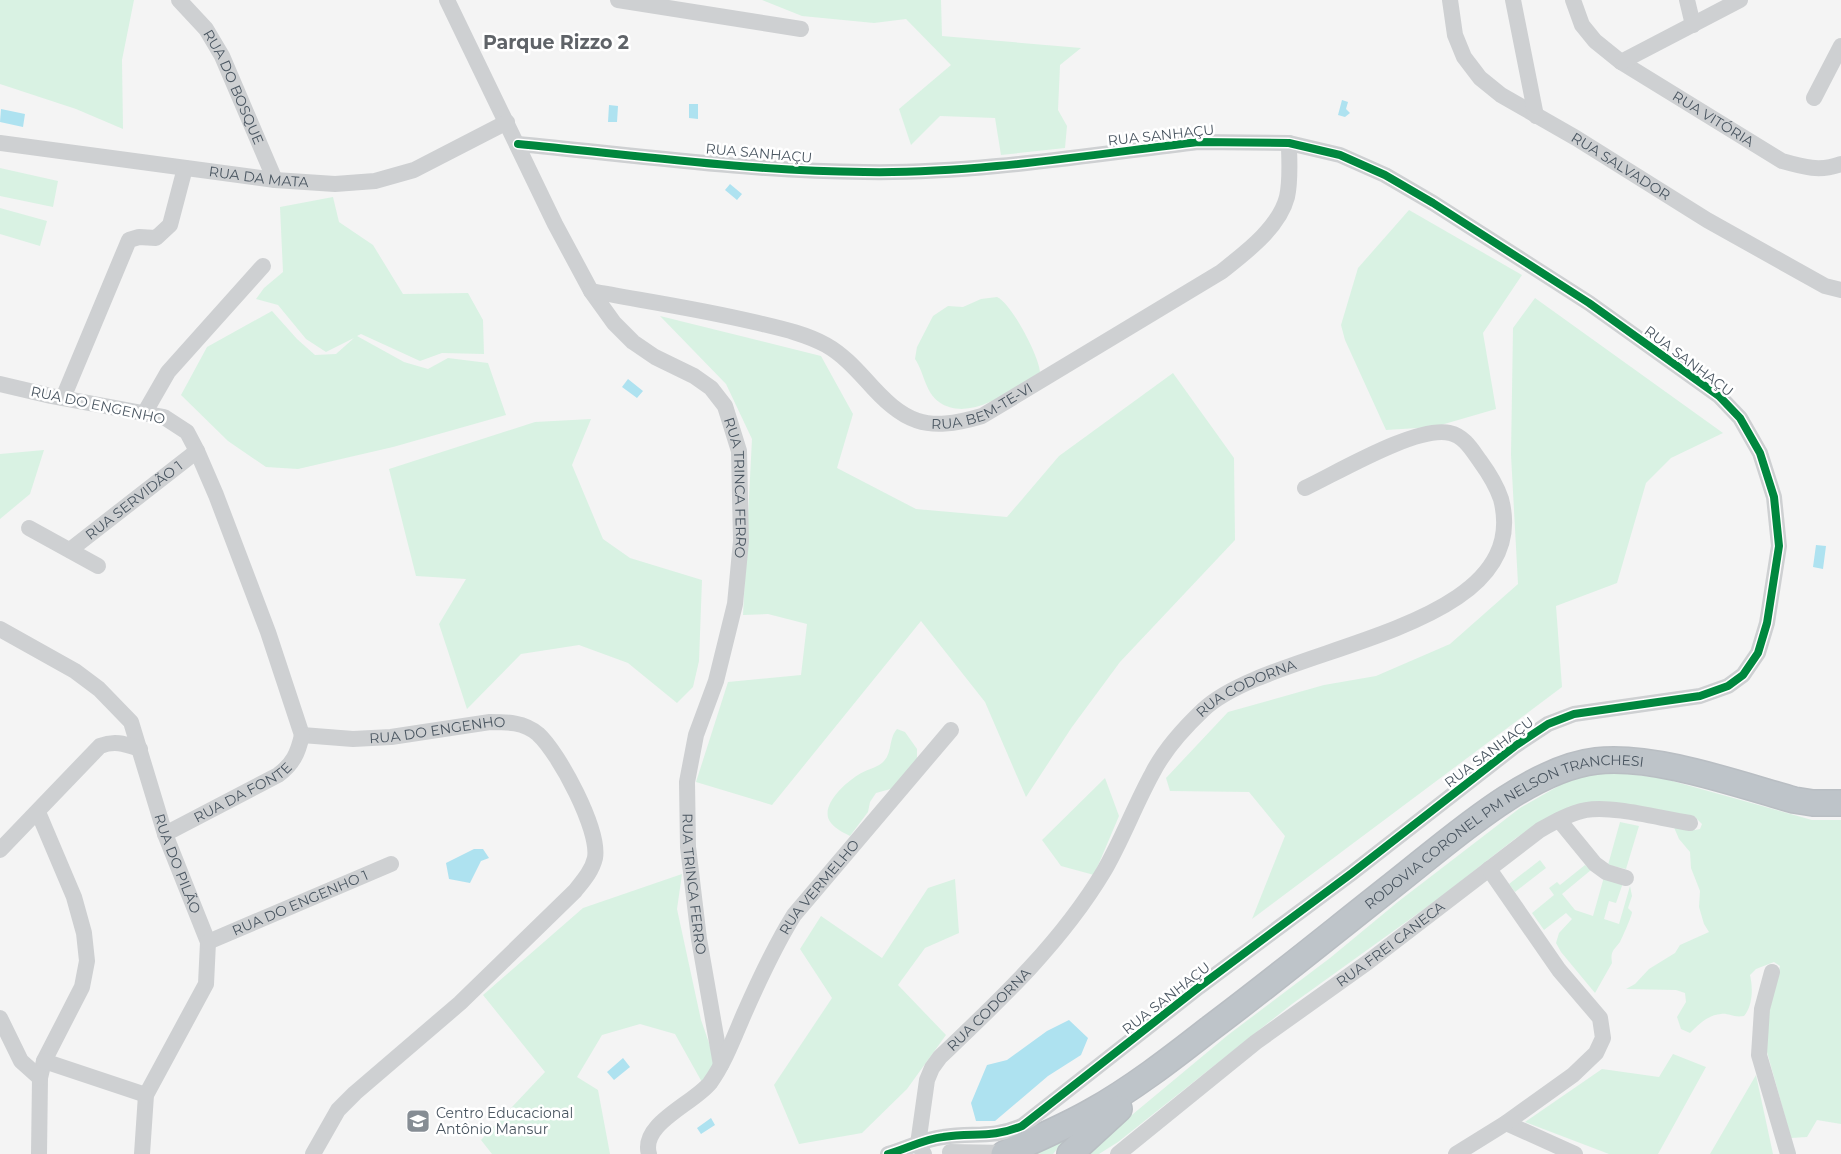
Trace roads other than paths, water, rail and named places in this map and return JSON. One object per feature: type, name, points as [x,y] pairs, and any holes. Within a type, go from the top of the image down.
[{"type":"highway","name":"RODOVIA CORONEL PM NELSON TRANCHESI","points":[[1070,1154],[1098,1126],[1207,1032],[1445,844],[1524,787],[1557,770],[1595,761],[1651,762],[1794,800],[1841,803]]},
{"type":"highway","name":"RODOVIA CORONEL PM NELSON TRANCHESI","points":[[1006,1154],[1104,1104],[1207,1032]]},
{"type":"street","name":"RUA DO BOSQUE","points":[[179,0],[206,29],[222,56],[275,180]]},
{"type":"street","name":"RUA TRINCA FERRO","points":[[447,0],[555,224],[590,291],[614,323],[633,342],[656,357],[694,376],[711,388],[725,406],[739,451],[742,541],[735,604],[716,681],[696,736],[688,782],[688,847],[699,939],[721,1066]]},
{"type":"street","points":[[618,0],[801,29]]},
{"type":"street","name":"RUA SALVADOR","points":[[1450,0],[1455,35],[1464,57],[1480,78],[1501,95],[1576,138],[1706,220],[1825,286],[1841,290]]},
{"type":"street","points":[[1513,0],[1536,116]]},
{"type":"street","name":"RUA VITÓRIA","points":[[1573,0],[1582,25],[1595,41],[1622,62],[1782,162],[1808,169],[1829,168],[1841,164]]},
{"type":"street","points":[[1688,0],[1693,25]]},
{"type":"street","points":[[1622,62],[1740,0]]},
{"type":"street","points":[[1814,98],[1841,46]]},
{"type":"street","name":"RUA DA MATA","points":[[0,143],[275,180],[335,184],[375,181],[414,170],[507,122]]},
{"type":"street","name":"RUA SANHAÇU","points":[[518,144],[795,170],[865,172],[944,170],[1198,142],[1289,142],[1340,155],[1385,175],[1433,203],[1589,304],[1719,396],[1740,418],[1760,453],[1774,497],[1778,546],[1767,623],[1758,653],[1742,675],[1728,686],[1700,696],[1574,714],[1548,724],[1515,746],[1352,873],[1199,987],[1022,1126],[1006,1133],[988,1136],[940,1137],[931,1151],[888,1154]]},
{"type":"street","name":"RUA BEM-TE-VI","points":[[590,291],[716,313],[800,333],[828,346],[850,363],[898,413],[924,423],[958,424],[982,416],[1221,272],[1250,250],[1270,228],[1287,198],[1290,175],[1289,142]]},
{"type":"street","points":[[63,398],[129,240],[139,237],[156,238],[170,225],[186,168]]},
{"type":"street","points":[[146,412],[168,372],[263,266]]},
{"type":"street","name":"RUA DO ENGENHO","points":[[0,384],[63,398],[146,412],[164,417],[178,424],[187,432],[197,451],[271,641],[302,735],[363,738],[390,737],[490,722],[524,725],[538,734],[554,754],[570,781],[592,833],[595,858],[588,875],[575,891],[460,1003],[338,1110],[314,1154]]},
{"type":"street","name":"RUA CODORNA","points":[[931,1151],[927,1080],[932,1068],[940,1057],[1012,988],[1054,941],[1105,869],[1153,771],[1178,736],[1205,708],[1231,691],[1259,677],[1423,618],[1457,599],[1482,578],[1500,548],[1505,522],[1500,496],[1484,466],[1467,442],[1452,433],[1434,431],[1413,436],[1305,488]]},
{"type":"street","name":"RUA SERVIDÃO 1","points":[[70,550],[197,451]]},
{"type":"street","points":[[29,528],[98,566]]},
{"type":"street","name":"RUA DO PILÃO","points":[[0,629],[53,658],[99,688],[131,722],[164,834],[208,942],[206,984],[146,1095],[142,1154]]},
{"type":"street","name":"RUA VERMELHO","points":[[721,1066],[774,947],[794,915],[951,730]]},
{"type":"street","name":"RUA DA FONTE","points":[[164,834],[278,775],[290,766],[298,752],[302,735]]},
{"type":"street","points":[[0,850],[100,746],[109,742],[121,742],[140,749]]},
{"type":"street","name":"RUA FREI CANECA","points":[[1118,1154],[1256,1042],[1368,962],[1534,834],[1578,812],[1596,809],[1690,824]]},
{"type":"street","points":[[38,812],[74,897],[84,933],[87,961],[82,987],[44,1061],[40,1078],[39,1154]]},
{"type":"street","points":[[1559,820],[1595,864],[1606,872],[1626,878]]},
{"type":"street","name":"RUA DO ENGENHO 1","points":[[208,942],[391,864]]},
{"type":"street","points":[[1456,1154],[1506,1123],[1586,1064],[1601,1046],[1603,1031],[1600,1018],[1559,970],[1489,869]]},
{"type":"street","points":[[1772,972],[1762,1009],[1760,1055],[1788,1154]]},
{"type":"street","points":[[0,1018],[18,1057],[40,1078]]},
{"type":"street","points":[[44,1061],[146,1095]]},
{"type":"street","points":[[649,1154],[647,1148],[649,1137],[655,1127],[696,1098],[721,1066]]},
{"type":"street","points":[[1506,1123],[1575,1154]]},
{"type":"street","points":[[931,1151],[1006,1154]]},
{"type":"water","points":[[1342,100],[1348,102],[1346,109],[1350,113],[1345,117],[1338,115]]},
{"type":"water","points":[[689,104],[698,104],[698,119],[689,118]]},
{"type":"water","points":[[609,105],[618,106],[617,122],[608,122]]},
{"type":"water","points":[[1,109],[25,114],[23,127],[0,122]]},
{"type":"water","points":[[730,184],[742,194],[737,200],[725,190]]},
{"type":"water","points":[[628,379],[643,391],[637,398],[622,387]]},
{"type":"water","points":[[1816,545],[1826,546],[1823,569],[1813,567]]},
{"type":"water","points":[[474,849],[483,849],[489,858],[481,861],[470,883],[449,879],[446,863]]},
{"type":"water","points":[[1069,1020],[1088,1038],[1081,1055],[1048,1076],[995,1121],[976,1121],[971,1103],[987,1065],[1007,1060],[1047,1031]]},
{"type":"water","points":[[623,1058],[630,1067],[614,1080],[607,1072]]},
{"type":"water","points":[[711,1118],[715,1125],[701,1134],[697,1128]]},
{"type":"place","name":"Centro Educacional Antônio Mansur","points":[[418,1121]]},
{"type":"district","name":"Parque Rizzo 2","points":[[556,42]]}]
